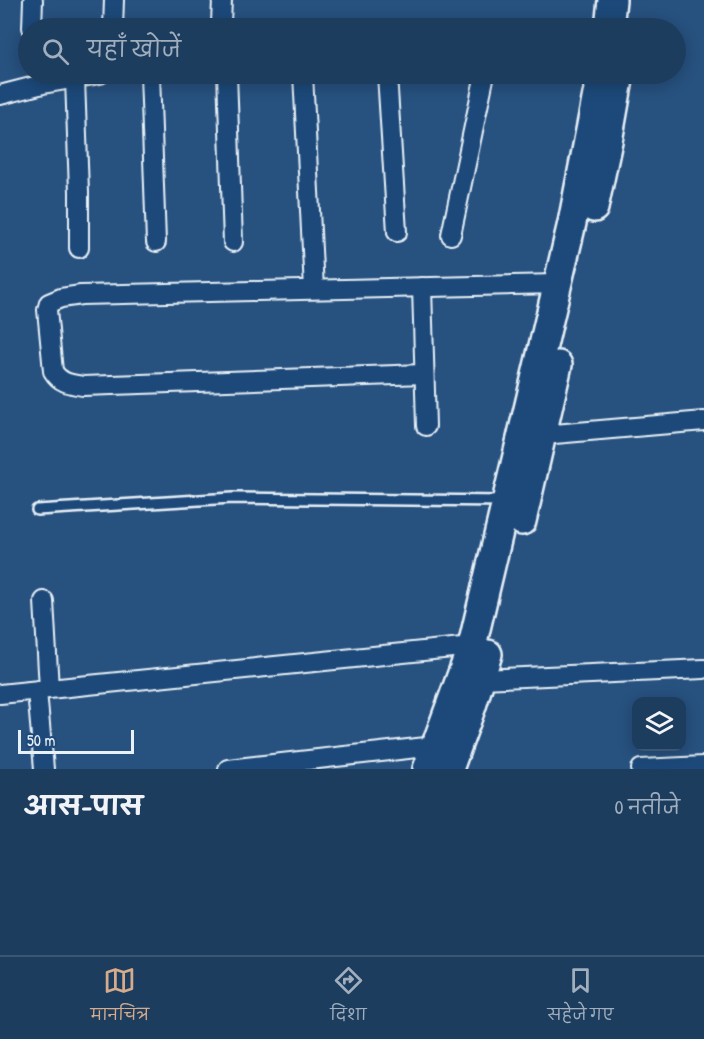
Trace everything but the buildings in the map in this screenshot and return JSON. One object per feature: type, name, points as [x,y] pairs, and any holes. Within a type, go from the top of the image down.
[{"type":"street","points":[[32,18],[33,0]]},
{"type":"street","points":[[113,18],[114,0]]},
{"type":"street","points":[[221,18],[222,0]]},
{"type":"street","points":[[610,18],[612,0]]},
{"type":"street","points":[[627,18],[630,0]]},
{"type":"street","points":[[0,95],[28,84]]},
{"type":"street","points":[[75,84],[79,249]]},
{"type":"street","points":[[150,84],[156,242]]},
{"type":"street","points":[[227,84],[233,242]]},
{"type":"street","points":[[304,84],[314,289]]},
{"type":"street","points":[[388,84],[397,232]]},
{"type":"street","points":[[451,236],[483,84]]},
{"type":"street","points":[[481,647],[507,501],[572,223],[599,84]]},
{"type":"street","points":[[449,769],[472,678],[543,435],[608,141],[618,84]]},
{"type":"street","points":[[424,374],[83,386],[65,383],[57,378],[53,371],[47,310],[49,303],[61,298],[81,296],[558,284]]},
{"type":"street","points":[[422,287],[426,426]]},
{"type":"street","points":[[543,435],[704,421]]},
{"type":"street","points":[[44,601],[44,769]]},
{"type":"street","points":[[0,694],[481,647]]},
{"type":"street","points":[[472,678],[704,669]]},
{"type":"street","points":[[228,769],[431,758],[472,678]]},
{"type":"street","points":[[641,769],[704,766]]},
{"type":"lane","points":[[37,510],[232,498],[507,501]]}]
